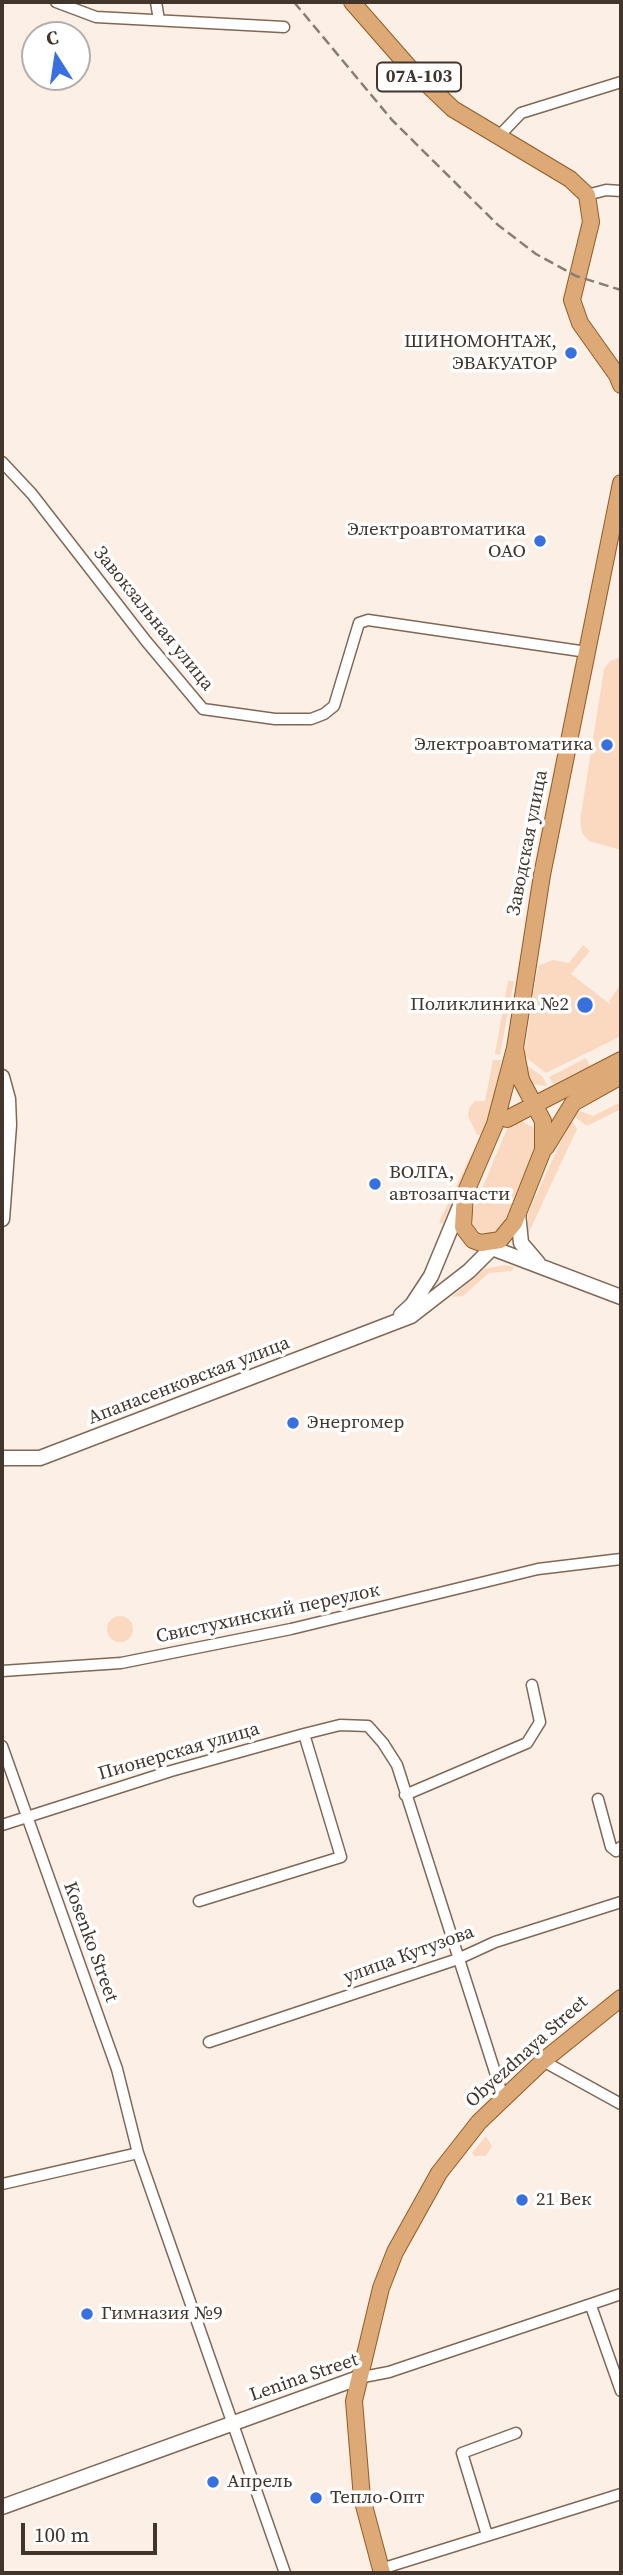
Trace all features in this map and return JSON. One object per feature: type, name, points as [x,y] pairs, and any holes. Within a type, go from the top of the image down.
[{"type":"main road","name":"07А-103","points":[[352,2],[366,21],[428,87],[453,109],[570,179],[587,195]]},
{"type":"main road","points":[[587,195],[591,222],[572,300],[580,323],[617,375],[621,385]]},
{"type":"main road","name":"Заводская улица","points":[[515,1048],[542,876],[621,483]]},
{"type":"main road","points":[[515,1048],[521,1080],[543,1121],[544,1136],[540,1158]]},
{"type":"main road","points":[[388,1324],[412,1305],[426,1285],[495,1124],[515,1048]]},
{"type":"main road","points":[[486,1146],[507,1119],[535,1102],[621,1060]]},
{"type":"main road","points":[[495,1245],[519,1211],[540,1158],[573,1103],[621,1076]]},
{"type":"main road","points":[[2,1077],[8,1100],[9,1125],[2,1219]]},
{"type":"main road","points":[[521,1080],[536,1093],[554,1093]]},
{"type":"main road","points":[[507,1119],[517,1116],[531,1118],[544,1136]]},
{"type":"main road","points":[[465,1194],[463,1227],[473,1240],[495,1245],[520,1260],[621,1297]]},
{"type":"main road","points":[[519,1211],[521,1243],[544,1269]]},
{"type":"main road","name":"Апанасенковская улица","points":[[2,1458],[40,1458],[424,1309],[495,1245]]},
{"type":"main road","points":[[469,1271],[489,1262],[520,1260]]},
{"type":"main road","name":"Obyezdnaya Street","points":[[382,2571],[368,2523],[357,2463],[354,2407],[358,2378],[381,2288],[409,2223],[439,2173],[503,2097],[542,2061],[621,1998]]},
{"type":"main road","name":"Lenina Street","points":[[2,2507],[358,2378]]},
{"type":"street","points":[[56,2],[96,17],[284,27]]},
{"type":"street","points":[[156,2],[159,20]]},
{"type":"street","points":[[498,137],[521,113],[621,82]]},
{"type":"street","points":[[587,195],[606,190],[621,191]]},
{"type":"street","name":"Завокзальная улица","points":[[2,462],[32,494],[146,641],[203,709],[275,719],[311,719],[324,714],[334,706],[359,623],[368,620],[587,652]]},
{"type":"street","name":"Свистухинский переулок","points":[[2,1671],[121,1663],[291,1629],[538,1569],[621,1559]]},
{"type":"street","points":[[503,2097],[405,1795],[516,1750],[527,1743],[540,1722],[532,1685]]},
{"type":"street","name":"Пионерская улица","points":[[2,1825],[171,1771],[340,1725],[368,1726],[397,1765],[405,1795]]},
{"type":"street","points":[[199,1901],[341,1857],[304,1734]]},
{"type":"street","name":"Kosenko Street","points":[[2,1746],[117,2069],[138,2153],[285,2573]]},
{"type":"street","points":[[598,1800],[611,1847],[616,1851],[621,1847]]},
{"type":"street","name":"улица Кутузова","points":[[209,2042],[458,1959],[495,1942],[621,1902]]},
{"type":"street","points":[[542,2061],[621,2104]]},
{"type":"street","points":[[2,2184],[138,2153]]},
{"type":"street","name":"Lenina Street","points":[[358,2378],[389,2372],[621,2294]]},
{"type":"street","points":[[591,2306],[621,2391]]},
{"type":"street","points":[[487,2535],[462,2453],[516,2433]]},
{"type":"street","points":[[382,2571],[621,2494]]},
{"type":"shaded area","name":"Электроавтоматика","points":[[621,657],[621,850],[589,841],[582,833],[580,821],[604,669],[610,661]]},
{"type":"shaded area","points":[[583,945],[590,951],[571,974],[611,1005],[609,1001],[621,984],[621,1036],[546,1073],[524,1056],[538,966],[553,960],[569,963]]},
{"type":"shaded area","points":[[508,981],[514,981],[500,1055],[495,1054]]},
{"type":"shaded area","points":[[586,1058],[590,1066],[553,1084],[549,1077]]},
{"type":"shaded area","points":[[493,1060],[501,1060],[493,1112],[484,1134],[477,1135],[468,1116],[469,1108],[475,1101],[485,1101]]},
{"type":"shaded area","points":[[521,1061],[543,1077],[547,1086],[530,1084]]},
{"type":"shaded area","points":[[621,1102],[621,1109],[587,1126],[575,1117],[580,1111],[593,1116]]},
{"type":"shaded area","points":[[571,1120],[577,1129],[528,1234],[528,1213]]},
{"type":"shaded area","points":[[522,1121],[537,1130],[537,1144],[503,1225],[493,1234],[485,1235],[473,1226],[472,1213],[506,1131],[510,1125]]},
{"type":"shaded area","points":[[472,1153],[476,1155],[443,1224],[439,1222]]},
{"type":"shaded area","points":[[505,1265],[514,1267],[512,1271],[489,1273],[463,1296],[452,1297],[484,1269]]},
{"type":"shaded area","points":[[120,1616],[129,1620],[133,1629],[129,1638],[120,1642],[111,1638],[107,1629],[111,1620]]},
{"type":"shaded area","points":[[486,2136],[492,2146],[486,2156],[474,2156],[472,2153]]},
{"type":"railway","points":[[294,2],[392,120],[498,225],[536,254],[576,276],[621,290]]},
{"type":"place","name":"ШИНОМОНТАЖ, ЭВАКУАТОР","points":[[571,353]]},
{"type":"place","name":"Электроавтоматика ОАО","points":[[540,541]]},
{"type":"place","name":"Электроавтоматика","points":[[607,745]]},
{"type":"place","name":"Поликлиника №2","points":[[585,1005]]},
{"type":"place","name":"ВОЛГА, автозапчасти","points":[[375,1184]]},
{"type":"place","name":"Энергомер","points":[[293,1423]]},
{"type":"place","name":"21 Век","points":[[522,2200]]},
{"type":"place","name":"Гимназия №9","points":[[87,2314]]},
{"type":"place","name":"Апрель","points":[[213,2482]]},
{"type":"place","name":"Тепло-Опт","points":[[316,2498]]}]
